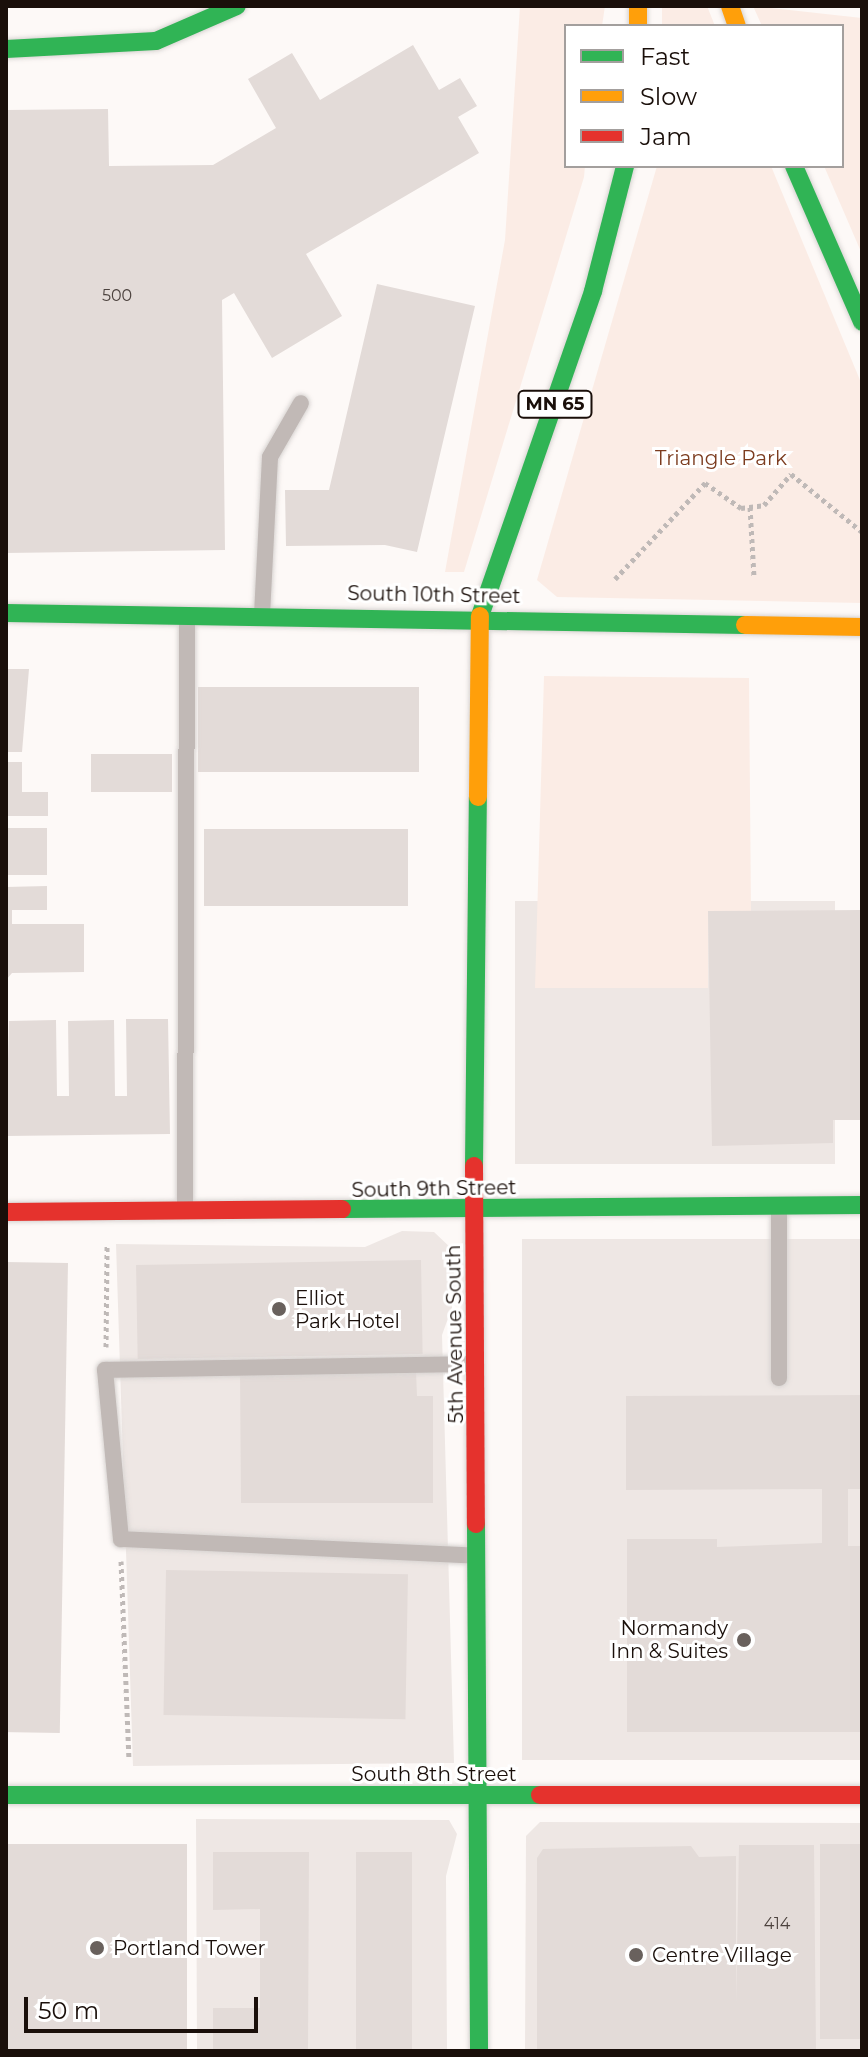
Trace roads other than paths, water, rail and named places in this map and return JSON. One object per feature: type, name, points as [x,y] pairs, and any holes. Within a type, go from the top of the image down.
[{"type":"main road","points":[[6,49],[156,41],[237,6]]},
{"type":"main road","points":[[120,41],[138,18]]},
{"type":"main road","name":"MN 65","points":[[480,616],[593,291],[624,168]]},
{"type":"main road","points":[[795,168],[862,322]]},
{"type":"main road","name":"South 10th Street","points":[[6,613],[480,616],[862,627]]},
{"type":"main road","name":"5th Avenue South","points":[[479,2051],[479,1364],[474,1211],[480,616]]},
{"type":"main road","name":"South 9th Street","points":[[6,1212],[474,1211],[862,1205]]},
{"type":"main road","name":"South 8th Street","points":[[6,1795],[862,1795]]},
{"type":"lane","points":[[262,615],[270,457],[301,403]]},
{"type":"lane","points":[[185,1213],[187,614]]},
{"type":"lane","points":[[779,1206],[779,1378]]},
{"type":"lane","points":[[479,1364],[105,1370],[121,1539],[480,1556]]},
{"type":"place","name":"Elliot Park Hotel","points":[[279,1309]]},
{"type":"place","name":"Normandy Inn & Suites","points":[[744,1640]]},
{"type":"place","name":"Portland Tower","points":[[97,1948]]},
{"type":"place","name":"Centre Village","points":[[636,1955]]},
{"type":"park label","name":"Triangle Park","points":[[721,458]]}]
